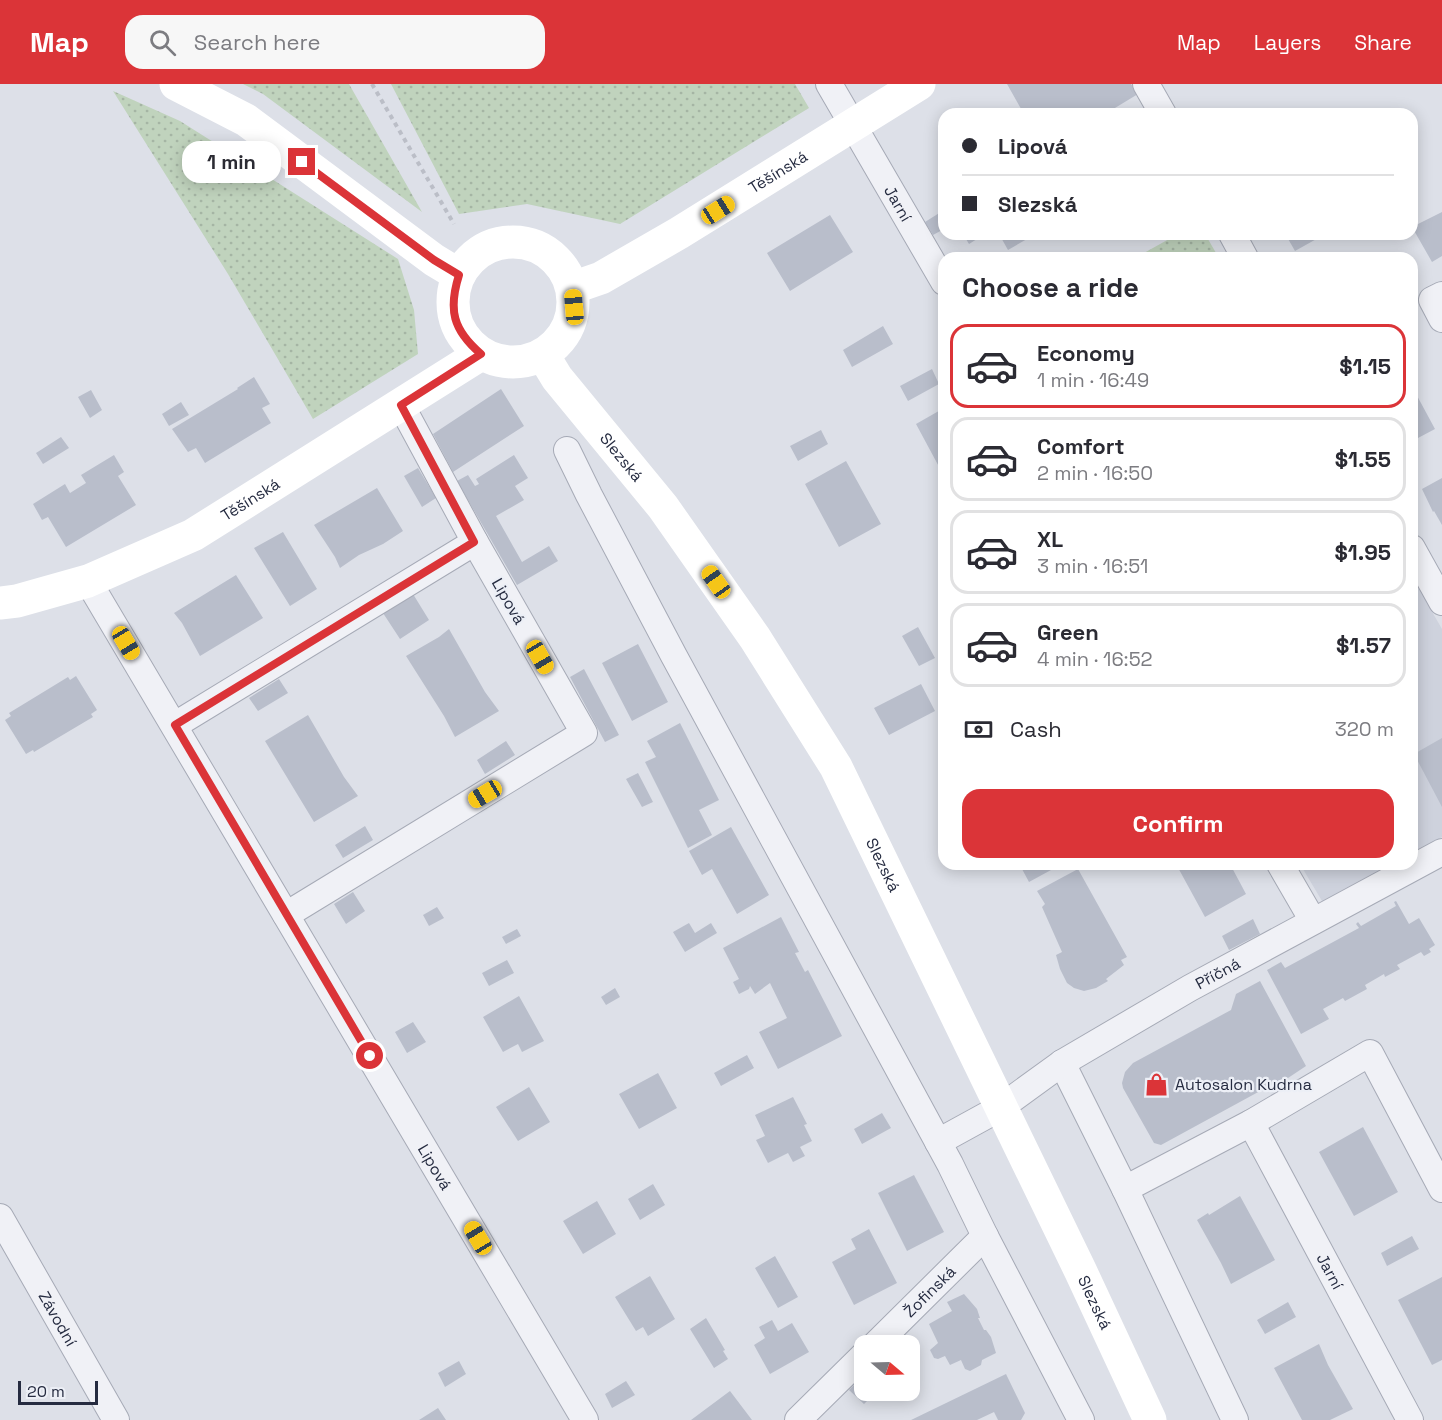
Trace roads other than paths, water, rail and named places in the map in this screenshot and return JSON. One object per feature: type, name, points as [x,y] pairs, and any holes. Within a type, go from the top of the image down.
[{"type":"street","points":[[176,84],[246,120],[434,260],[459,275]]},
{"type":"street","name":"Jarní","points":[[829,84],[938,272]]},
{"type":"street","name":"Těšínská","points":[[572,288],[601,278],[679,233],[919,84]]},
{"type":"street","points":[[1146,84],[1160,108]]},
{"type":"street","points":[[520,242],[537,247],[553,257],[565,271],[572,288],[574,307],[568,326],[558,343],[543,355],[528,361],[512,363],[495,361],[481,354],[467,342],[458,327],[453,310],[453,292],[459,275],[469,260],[484,249],[501,243],[520,242]]},
{"type":"street","points":[[1442,295],[1432,300],[1442,319]]},
{"type":"street","name":"Těšínská","points":[[0,603],[17,601],[88,581],[193,535],[481,354]]},
{"type":"street","name":"Slezská","points":[[543,355],[557,378],[663,507],[755,638],[836,767],[1081,1272],[1150,1420]]},
{"type":"street","name":"Lipová","points":[[286,915],[584,733],[474,542],[401,405]]},
{"type":"street","points":[[567,450],[679,666],[938,1142],[1080,1420]]},
{"type":"street","points":[[175,725],[474,542]]},
{"type":"street","points":[[1418,559],[1442,602]]},
{"type":"street","name":"Lipová","points":[[88,581],[585,1420]]},
{"type":"street","name":"Příčná","points":[[1418,865],[1442,852]]},
{"type":"street","points":[[1283,870],[1313,921]]},
{"type":"street","name":"Příčná","points":[[938,1142],[1000,1108],[1062,1063],[1190,988],[1408,870]]},
{"type":"street","points":[[1125,1190],[1251,1123],[1370,1053],[1442,1189]]},
{"type":"street","points":[[1062,1063],[1235,1420]]},
{"type":"street","name":"Jarní","points":[[1251,1123],[1410,1420]]},
{"type":"street","name":"Závodní","points":[[0,1217],[116,1420]]},
{"type":"street","name":"Žofinská","points":[[885,1335],[985,1236]]},
{"type":"street","points":[[798,1420],[854,1365]]},
{"type":"place","name":"Autosalon Kudrna","points":[[1157,1084]]}]
